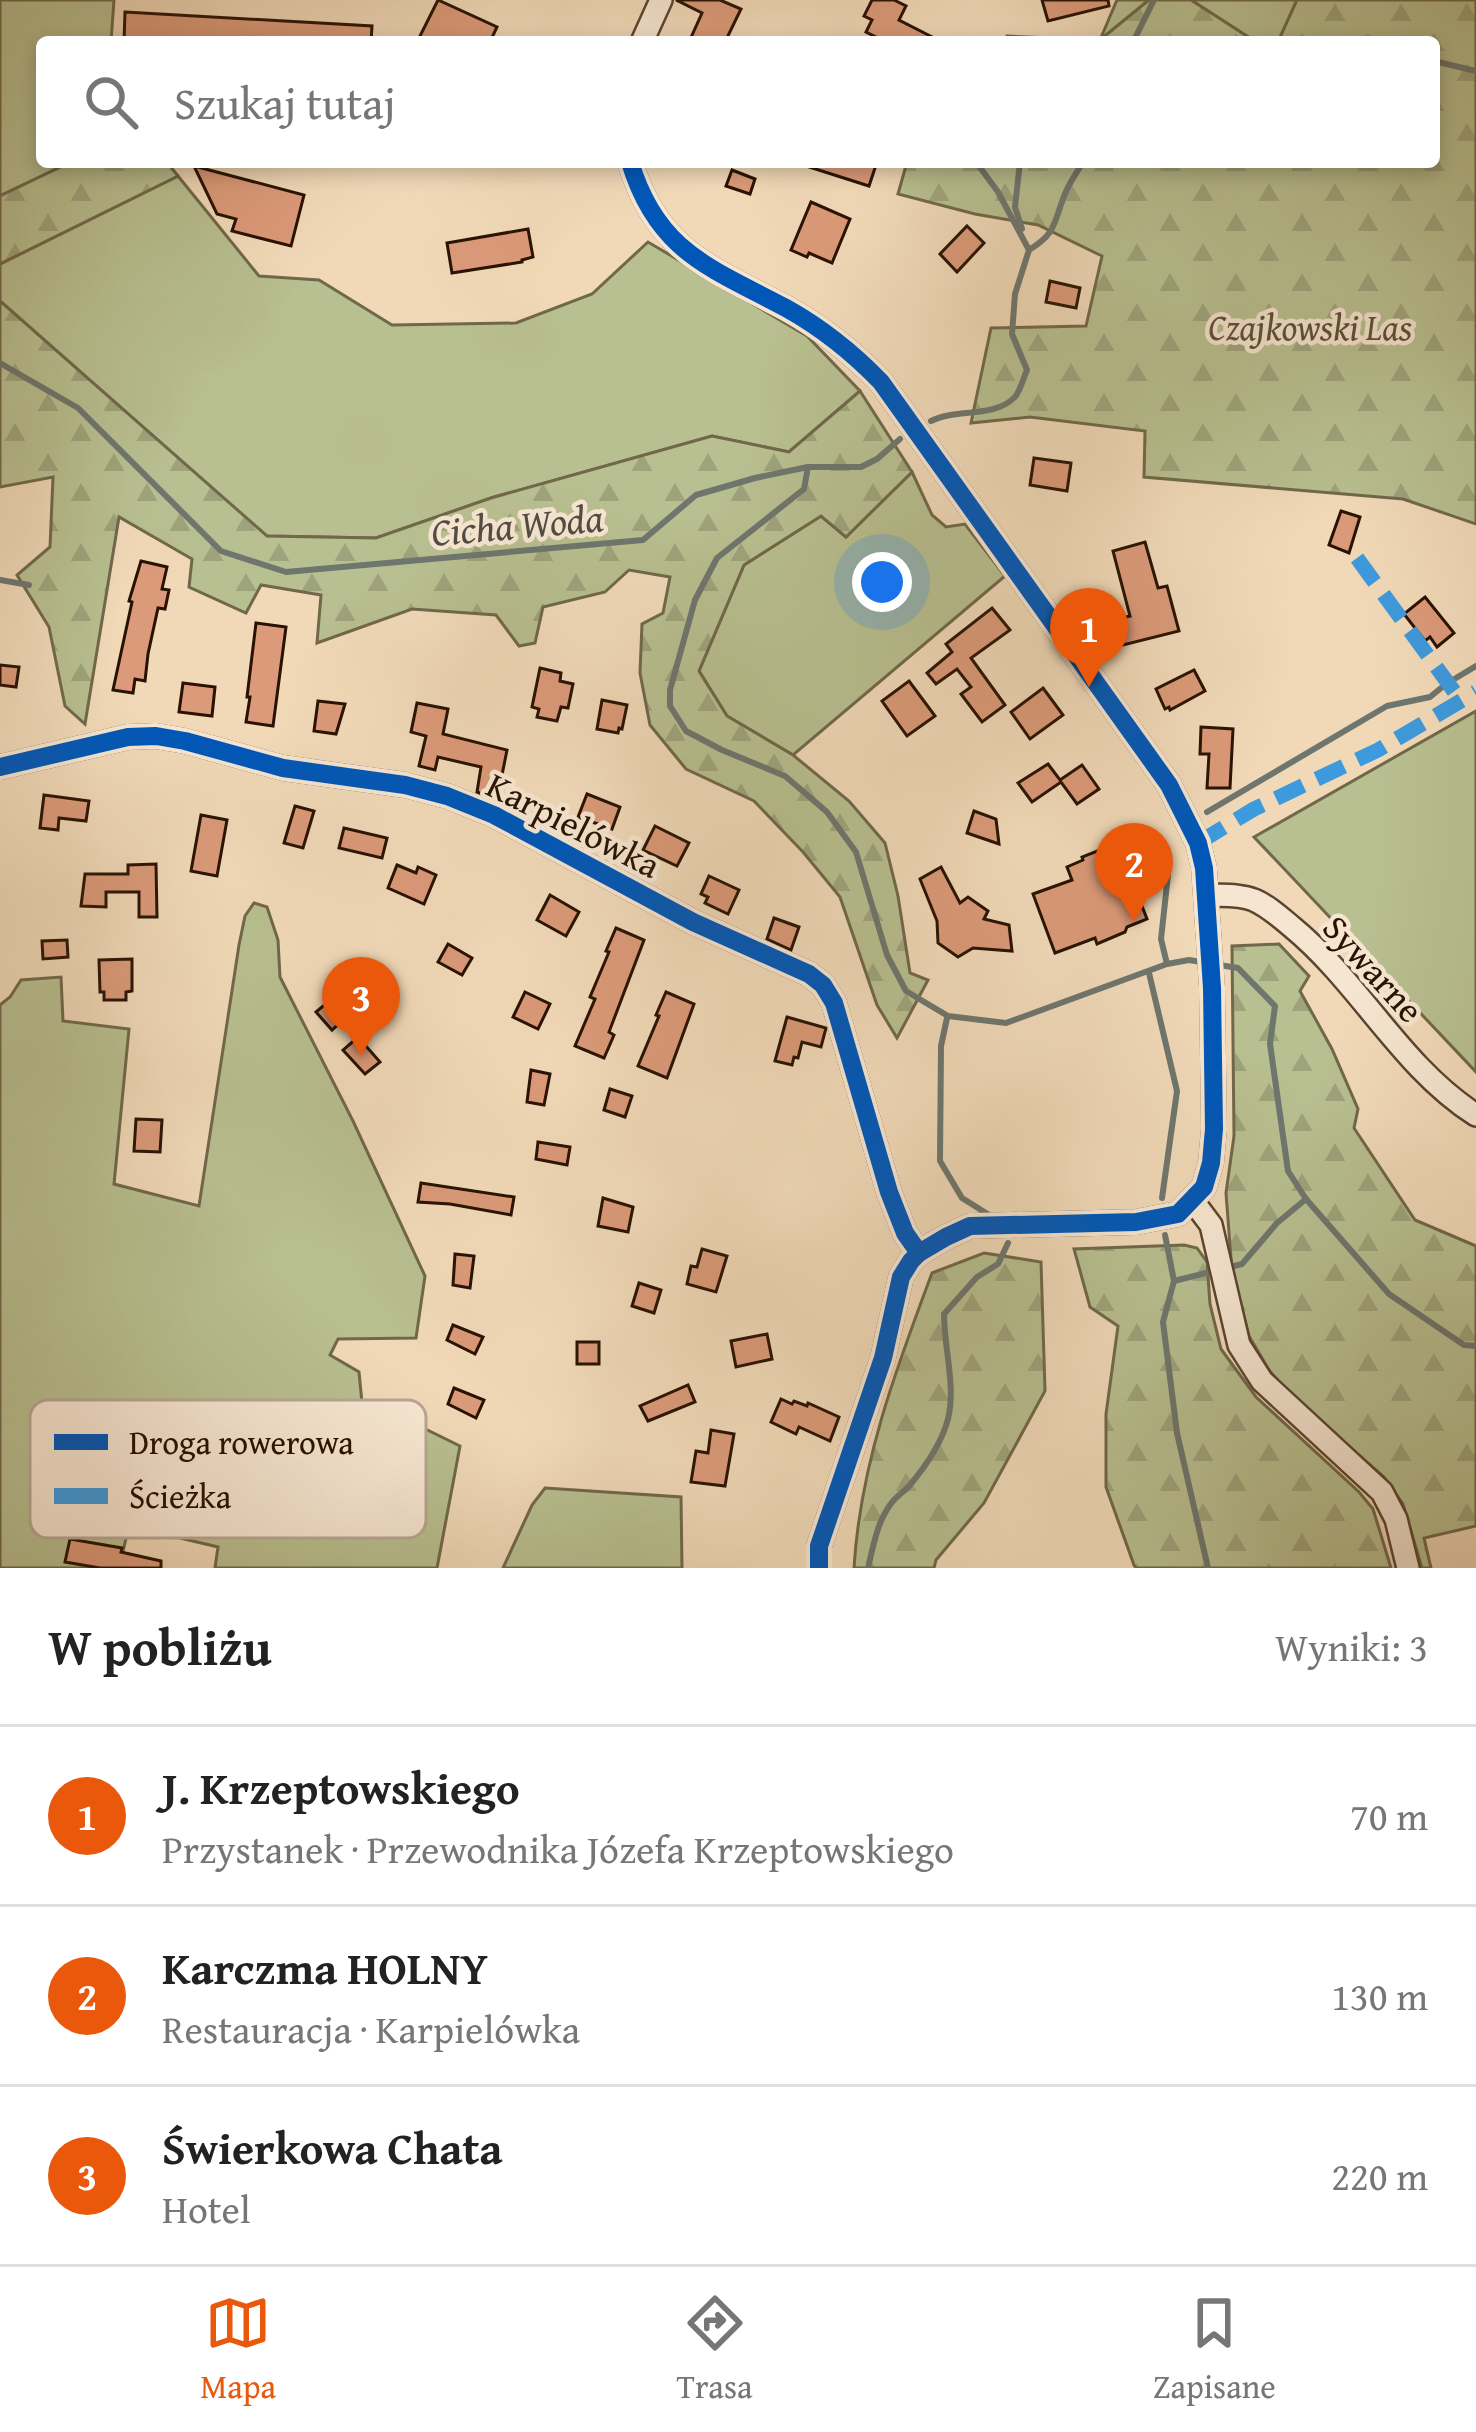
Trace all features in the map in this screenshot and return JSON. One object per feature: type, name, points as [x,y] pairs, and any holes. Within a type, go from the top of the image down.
[{"type":"street","points":[[645,36],[661,0]]},
{"type":"street","points":[[632,168],[643,197],[676,244],[717,274],[808,321],[881,382],[1169,785],[1198,843],[1204,868],[1214,1129],[1204,1187],[1178,1214],[1136,1222],[970,1226],[919,1253],[902,1277],[883,1358],[818,1546],[819,1568]]},
{"type":"street","name":"Karpielówka","points":[[0,767],[128,737],[156,736],[283,768],[405,785],[494,815],[710,931],[809,974],[834,1003],[890,1192],[905,1233],[919,1253]]},
{"type":"street","name":"Sywarne","points":[[1207,896],[1246,897],[1276,914],[1314,945],[1446,1096],[1476,1115]]},
{"type":"street","points":[[1193,1201],[1211,1225],[1232,1322],[1249,1364],[1382,1492],[1396,1519],[1408,1568]]},
{"type":"green space","points":[[0,0],[114,0],[111,36],[36,36],[36,168],[58,168],[0,196]]},
{"type":"green space","points":[[1117,0],[1149,0],[1105,36]]},
{"type":"green space","points":[[1149,0],[1191,0],[1247,36],[1105,36]]},
{"type":"green space","points":[[1191,0],[1297,0],[1281,36],[1247,36]]},
{"type":"green space","name":"Czajkowski Las","points":[[1297,0],[1476,0],[1476,524],[1403,499],[1144,477],[1145,431],[1030,417],[971,423],[991,328],[1086,326],[1102,256],[1038,225],[898,194],[905,168],[1440,168],[1440,36],[1281,36]]},
{"type":"green space","points":[[58,168],[172,168],[178,176],[0,264],[0,196]]},
{"type":"green space","points":[[178,176],[259,276],[319,280],[392,325],[516,323],[592,294],[648,242],[807,336],[860,391],[789,452],[712,436],[491,498],[376,538],[266,536],[0,301],[0,264]]},
{"type":"green space","points":[[0,301],[267,536],[376,538],[491,498],[712,436],[789,452],[860,391],[912,472],[846,537],[821,516],[744,565],[699,671],[727,716],[793,755],[849,801],[885,843],[910,973],[928,980],[897,1038],[877,1005],[840,897],[754,801],[686,769],[650,725],[640,673],[642,624],[663,613],[670,577],[629,570],[605,592],[543,607],[535,643],[519,646],[496,615],[412,609],[317,643],[321,595],[261,585],[246,613],[189,587],[192,559],[119,517],[85,724],[65,706],[49,627],[17,575],[50,547],[53,477],[0,487]]},
{"type":"green space","points":[[912,472],[932,515],[946,527],[965,524],[1005,576],[793,755],[727,716],[699,671],[744,565],[821,516],[846,537]]},
{"type":"green space","points":[[1476,711],[1476,1072],[1254,837]]},
{"type":"green space","points":[[254,903],[267,907],[278,940],[280,977],[425,1276],[416,1338],[338,1339],[330,1355],[359,1372],[362,1400],[30,1400],[30,1538],[126,1538],[119,1568],[0,1568],[0,1005],[21,980],[61,977],[63,1021],[129,1029],[114,1184],[199,1206],[245,916]]},
{"type":"green space","points":[[1279,944],[1309,976],[1300,991],[1358,1109],[1354,1128],[1415,1220],[1476,1246],[1476,1526],[1424,1538],[1431,1568],[1422,1568],[1403,1504],[1384,1477],[1291,1396],[1269,1370],[1249,1336],[1232,1271],[1226,1193],[1234,1136],[1232,946]]},
{"type":"green space","points":[[1197,1248],[1207,1262],[1210,1304],[1221,1349],[1256,1397],[1373,1509],[1391,1568],[1134,1565],[1106,1487],[1106,1414],[1118,1326],[1090,1307],[1074,1249]]},
{"type":"green space","points":[[984,1253],[1041,1262],[1045,1391],[984,1503],[934,1568],[854,1568],[872,1455],[932,1273]]},
{"type":"green space","points":[[426,1429],[460,1446],[437,1568],[215,1568],[218,1547],[180,1538],[426,1538]]},
{"type":"green space","points":[[545,1488],[681,1497],[682,1568],[503,1568],[532,1505]]},
{"type":"building","points":[[438,0],[497,27],[493,36],[420,36]]},
{"type":"building","points":[[676,0],[720,0],[741,9],[728,36],[692,36],[702,13]]},
{"type":"building","points":[[872,0],[894,0],[906,6],[899,20],[930,36],[874,36],[866,32],[872,20],[864,16]]},
{"type":"building","points":[[1042,0],[1108,0],[1109,6],[1048,21]]},
{"type":"building","points":[[125,12],[372,26],[371,36],[124,36]]},
{"type":"building","points":[[195,168],[304,195],[291,246],[232,231],[236,219],[217,214]]},
{"type":"building","points":[[812,168],[875,168],[869,186]]},
{"type":"building","points":[[732,170],[755,179],[750,194],[726,186]]},
{"type":"building","points":[[811,202],[850,219],[832,263],[791,250]]},
{"type":"building","points":[[967,226],[984,243],[957,272],[940,254]]},
{"type":"building","points":[[528,229],[533,257],[452,273],[447,243]]},
{"type":"building","points":[[1050,281],[1080,288],[1076,308],[1046,302]]},
{"type":"building","points":[[1034,458],[1071,463],[1067,491],[1030,485]]},
{"type":"building","points":[[1341,511],[1360,517],[1349,553],[1329,545]]},
{"type":"building","points":[[1145,542],[1158,588],[1167,586],[1179,631],[1123,645],[1116,619],[1130,616],[1113,551]]},
{"type":"building","points":[[141,561],[167,567],[162,589],[169,590],[165,609],[158,608],[145,681],[135,679],[133,693],[113,690]]},
{"type":"building","points":[[1425,597],[1454,633],[1437,647],[1430,637],[1425,641],[1404,614]]},
{"type":"building","points":[[992,608],[1010,630],[971,658],[1005,705],[982,722],[961,694],[971,687],[957,669],[936,684],[927,673],[952,652],[946,644]]},
{"type":"building","points":[[256,623],[286,627],[273,726],[246,722]]},
{"type":"building","points":[[0,665],[19,667],[16,687],[0,685]]},
{"type":"building","points":[[540,668],[561,673],[560,681],[573,684],[568,708],[561,707],[557,721],[537,717],[539,709],[532,707]]},
{"type":"building","points":[[1194,670],[1205,691],[1165,709],[1156,689]]},
{"type":"building","points":[[909,681],[935,716],[907,736],[882,701]]},
{"type":"building","points":[[183,683],[215,687],[212,716],[179,712]]},
{"type":"building","points":[[1043,688],[1063,715],[1030,739],[1011,712]]},
{"type":"building","points":[[602,700],[627,705],[618,733],[597,729]]},
{"type":"building","points":[[318,701],[345,704],[336,734],[314,731]]},
{"type":"building","points":[[417,703],[448,709],[443,734],[507,750],[497,800],[477,792],[481,767],[438,757],[435,770],[419,766],[426,736],[411,732]]},
{"type":"building","points":[[1201,727],[1233,729],[1230,788],[1207,788],[1209,754],[1200,754]]},
{"type":"building","points":[[1048,764],[1060,780],[1082,765],[1099,789],[1077,804],[1061,782],[1032,802],[1018,783]]},
{"type":"building","points":[[587,794],[620,807],[612,829],[578,817]]},
{"type":"building","points":[[44,795],[89,801],[86,821],[59,818],[58,830],[40,828]]},
{"type":"building","points":[[295,806],[314,811],[303,848],[284,843]]},
{"type":"building","points":[[974,811],[996,819],[999,844],[967,833]]},
{"type":"building","points":[[201,815],[227,820],[217,876],[191,871]]},
{"type":"building","points":[[655,826],[689,843],[677,866],[643,850]]},
{"type":"building","points":[[344,828],[387,838],[382,858],[339,848]]},
{"type":"building","points":[[1120,842],[1127,862],[1114,867],[1129,900],[1138,896],[1147,919],[1097,944],[1095,938],[1055,953],[1033,894],[1072,880],[1067,867]]},
{"type":"building","points":[[156,864],[157,917],[139,917],[139,892],[106,892],[106,907],[81,906],[85,874],[128,874],[128,865]]},
{"type":"building","points":[[397,865],[436,875],[424,904],[388,888]]},
{"type":"building","points":[[941,867],[960,903],[968,897],[988,911],[984,919],[1009,925],[1012,951],[973,948],[958,957],[938,943],[937,921],[920,879]]},
{"type":"building","points":[[709,876],[739,890],[728,914],[705,903],[708,897],[701,894]]},
{"type":"building","points":[[550,895],[579,912],[566,936],[537,920]]},
{"type":"building","points":[[774,918],[799,927],[791,950],[767,939]]},
{"type":"building","points":[[616,928],[644,940],[609,1032],[614,1035],[604,1058],[575,1046]]},
{"type":"building","points":[[67,940],[68,957],[43,959],[42,941]]},
{"type":"building","points":[[448,944],[472,958],[462,975],[438,962]]},
{"type":"building","points":[[132,959],[132,991],[126,992],[126,1000],[104,1000],[99,960]]},
{"type":"building","points":[[525,992],[550,1004],[538,1029],[513,1017]]},
{"type":"building","points":[[666,992],[694,1004],[667,1078],[638,1066]]},
{"type":"building","points":[[329,1001],[344,1019],[332,1030],[316,1012]]},
{"type":"building","points":[[787,1017],[826,1028],[821,1047],[802,1042],[792,1065],[775,1061]]},
{"type":"building","points":[[358,1037],[380,1062],[365,1074],[343,1050]]},
{"type":"building","points":[[531,1070],[550,1074],[544,1105],[527,1102]]},
{"type":"building","points":[[610,1089],[632,1096],[625,1117],[604,1110]]},
{"type":"building","points":[[136,1119],[162,1120],[160,1152],[134,1151]]},
{"type":"building","points":[[538,1142],[570,1147],[567,1165],[536,1159]]},
{"type":"building","points":[[421,1183],[514,1197],[511,1215],[418,1202]]},
{"type":"building","points":[[603,1198],[633,1207],[628,1232],[598,1226]]},
{"type":"building","points":[[702,1249],[727,1256],[716,1292],[687,1284]]},
{"type":"building","points":[[455,1254],[474,1256],[470,1288],[453,1285]]},
{"type":"building","points":[[639,1283],[661,1290],[654,1313],[632,1306]]},
{"type":"building","points":[[453,1325],[483,1337],[475,1354],[447,1340]]},
{"type":"building","points":[[767,1334],[772,1359],[736,1367],[731,1341]]},
{"type":"building","points":[[577,1342],[599,1342],[599,1364],[577,1364]]},
{"type":"building","points":[[688,1385],[695,1402],[648,1421],[640,1406]]},
{"type":"building","points":[[454,1388],[484,1400],[476,1418],[448,1404]]},
{"type":"building","points":[[781,1399],[808,1403],[839,1417],[830,1441],[799,1427],[796,1434],[771,1422]]},
{"type":"building","points":[[711,1430],[734,1434],[725,1486],[691,1482],[696,1451],[708,1453]]},
{"type":"building","points":[[70,1539],[122,1548],[121,1552],[161,1561],[161,1568],[100,1568],[65,1562]]},
{"type":"waterway","points":[[1136,36],[1154,0]]},
{"type":"waterway","points":[[1440,62],[1476,71]]},
{"type":"waterway","points":[[980,168],[1029,250]]},
{"type":"waterway","points":[[1019,168],[1015,207],[1022,229]]},
{"type":"waterway","points":[[931,421],[996,408],[1017,394],[1027,370],[1012,334],[1015,294],[1029,250],[1052,229],[1079,168]]},
{"type":"waterway","name":"Cicha Woda","points":[[0,363],[78,408],[221,551],[286,572],[643,540],[696,495],[808,467],[804,489],[717,558],[695,600],[670,690],[670,706],[686,731],[785,776],[827,812],[856,852],[887,955],[906,991],[948,1016],[1006,1023],[1167,964],[1189,960],[1238,968],[1275,1006],[1270,1044],[1288,1171],[1306,1199],[1389,1294],[1464,1345],[1476,1346]]},
{"type":"waterway","points":[[808,467],[861,467],[900,439]]},
{"type":"waterway","points":[[0,580],[29,585]]},
{"type":"waterway","points":[[1207,812],[1387,706],[1430,697],[1476,666]]},
{"type":"waterway","points":[[1167,964],[1161,939],[1168,875]]},
{"type":"waterway","points":[[1149,973],[1177,1091],[1162,1198]]},
{"type":"waterway","points":[[947,1018],[941,1046],[940,1161],[962,1198],[994,1218]]},
{"type":"waterway","points":[[1174,1281],[1242,1264],[1277,1223],[1306,1199]]},
{"type":"waterway","points":[[1165,1235],[1174,1281],[1163,1322],[1177,1433],[1208,1568]]},
{"type":"waterway","points":[[868,1568],[886,1512],[927,1462],[948,1419],[944,1314],[977,1277],[998,1264],[1008,1243]]},
{"type":"marked path","points":[[1357,558],[1461,701]]},
{"type":"marked path","points":[[1198,843],[1254,809],[1378,750],[1476,692]]},
{"type":"cycle path","points":[[632,168],[655,217],[690,254],[812,324],[881,382],[1169,785],[1198,843],[1204,868],[1214,1129],[1204,1187],[1178,1214],[1136,1222],[970,1226],[919,1253],[901,1277],[883,1358],[819,1546],[819,1568]]},
{"type":"cycle path","points":[[0,767],[128,737],[156,736],[283,768],[405,785],[494,815],[693,922],[809,974],[834,1003],[889,1192],[905,1233],[919,1253]]},
{"type":"place","name":"J. Krzeptowskiego","points":[[1089,687]]},
{"type":"place","name":"Karczma HOLNY","points":[[1134,922]]},
{"type":"place","name":"Świerkowa Chata","points":[[361,1056]]}]
